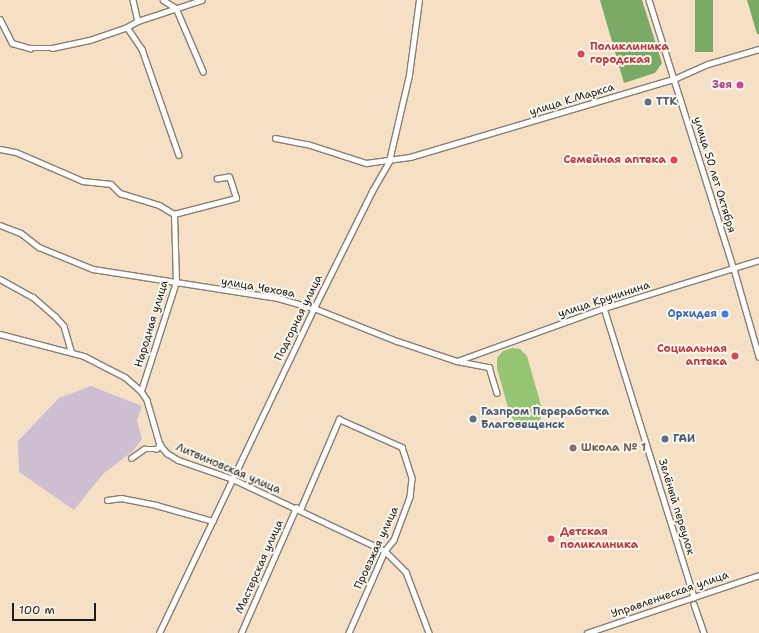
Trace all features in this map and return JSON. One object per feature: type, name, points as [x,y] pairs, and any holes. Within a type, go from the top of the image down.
[{"type":"street","points":[[133,0],[138,21]]},
{"type":"street","points":[[163,0],[176,8],[203,71]]},
{"type":"street","points":[[0,19],[12,43],[30,48],[52,48],[90,40],[127,27],[138,21],[202,0]]},
{"type":"street","name":"Подгорная улица","points":[[159,633],[314,308],[368,198],[389,161],[409,75],[418,0]]},
{"type":"street","name":"улица 50 лет Октября","points":[[649,0],[734,269],[759,356]]},
{"type":"street","points":[[127,27],[142,50],[179,155]]},
{"type":"street","name":"улица К.Маркса","points":[[275,138],[307,144],[366,163],[389,161],[410,157],[674,79],[708,64],[759,49]]},
{"type":"street","points":[[0,149],[16,152],[83,181],[111,184],[120,193],[159,205],[174,214],[236,198],[229,176],[217,180]]},
{"type":"street","name":"Народная улица","points":[[141,391],[176,282],[174,214]]},
{"type":"street","name":"улица Чехова","points":[[0,225],[21,233],[39,247],[93,269],[278,298],[314,308],[397,341],[457,361],[489,368],[497,392]]},
{"type":"street","name":"улица Кручинина","points":[[457,361],[604,308],[734,269],[759,260]]},
{"type":"street","points":[[0,279],[33,297],[55,316],[64,326],[71,351]]},
{"type":"street","name":"Зелёный переулок","points":[[604,308],[694,597]]},
{"type":"street","name":"Литвиновская улица","points":[[0,334],[71,351],[125,377],[141,391],[151,411],[160,445],[167,453],[178,460],[233,479],[384,551],[406,572],[429,633]]},
{"type":"street","name":"Мастерская улица","points":[[241,633],[339,419],[402,446]]},
{"type":"street","points":[[131,458],[144,449],[156,449],[160,445]]},
{"type":"street","name":"Проезжая улица","points":[[349,633],[384,551],[394,540],[410,497],[412,478],[402,446]]},
{"type":"street","points":[[106,500],[121,498],[156,505],[213,521]]},
{"type":"street","name":"Управленческая улица","points":[[587,633],[759,575]]},
{"type":"street","points":[[694,604],[704,633]]},
{"type":"shaded area","points":[[91,386],[142,406],[137,421],[142,439],[133,451],[103,474],[74,510],[19,472],[18,441],[59,398]]},
{"type":"green space","points":[[600,0],[642,0],[662,63],[655,73],[624,83]]},
{"type":"green space","points":[[695,0],[713,0],[713,52],[695,52]]},
{"type":"green space","points":[[747,0],[759,0],[759,34],[757,34]]},
{"type":"green space","points":[[512,348],[520,349],[527,356],[542,409],[541,418],[536,424],[527,428],[518,425],[510,415],[497,368],[497,358],[503,351]]},
{"type":"place","name":"Поликлиника городская","points":[[581,54]]},
{"type":"place","name":"Зея","points":[[740,85]]},
{"type":"place","name":"ТТК","points":[[648,102]]},
{"type":"place","name":"Семейная аптека","points":[[674,160]]},
{"type":"place","name":"Орхидея","points":[[725,314]]},
{"type":"place","name":"Социальная аптека","points":[[735,356]]},
{"type":"place","name":"Газпром Переработка Благовещенск","points":[[473,419]]},
{"type":"place","name":"ГАИ","points":[[665,439]]},
{"type":"place","name":"Школа № 1","points":[[573,448]]},
{"type":"place","name":"Детская поликлиника","points":[[551,539]]}]
